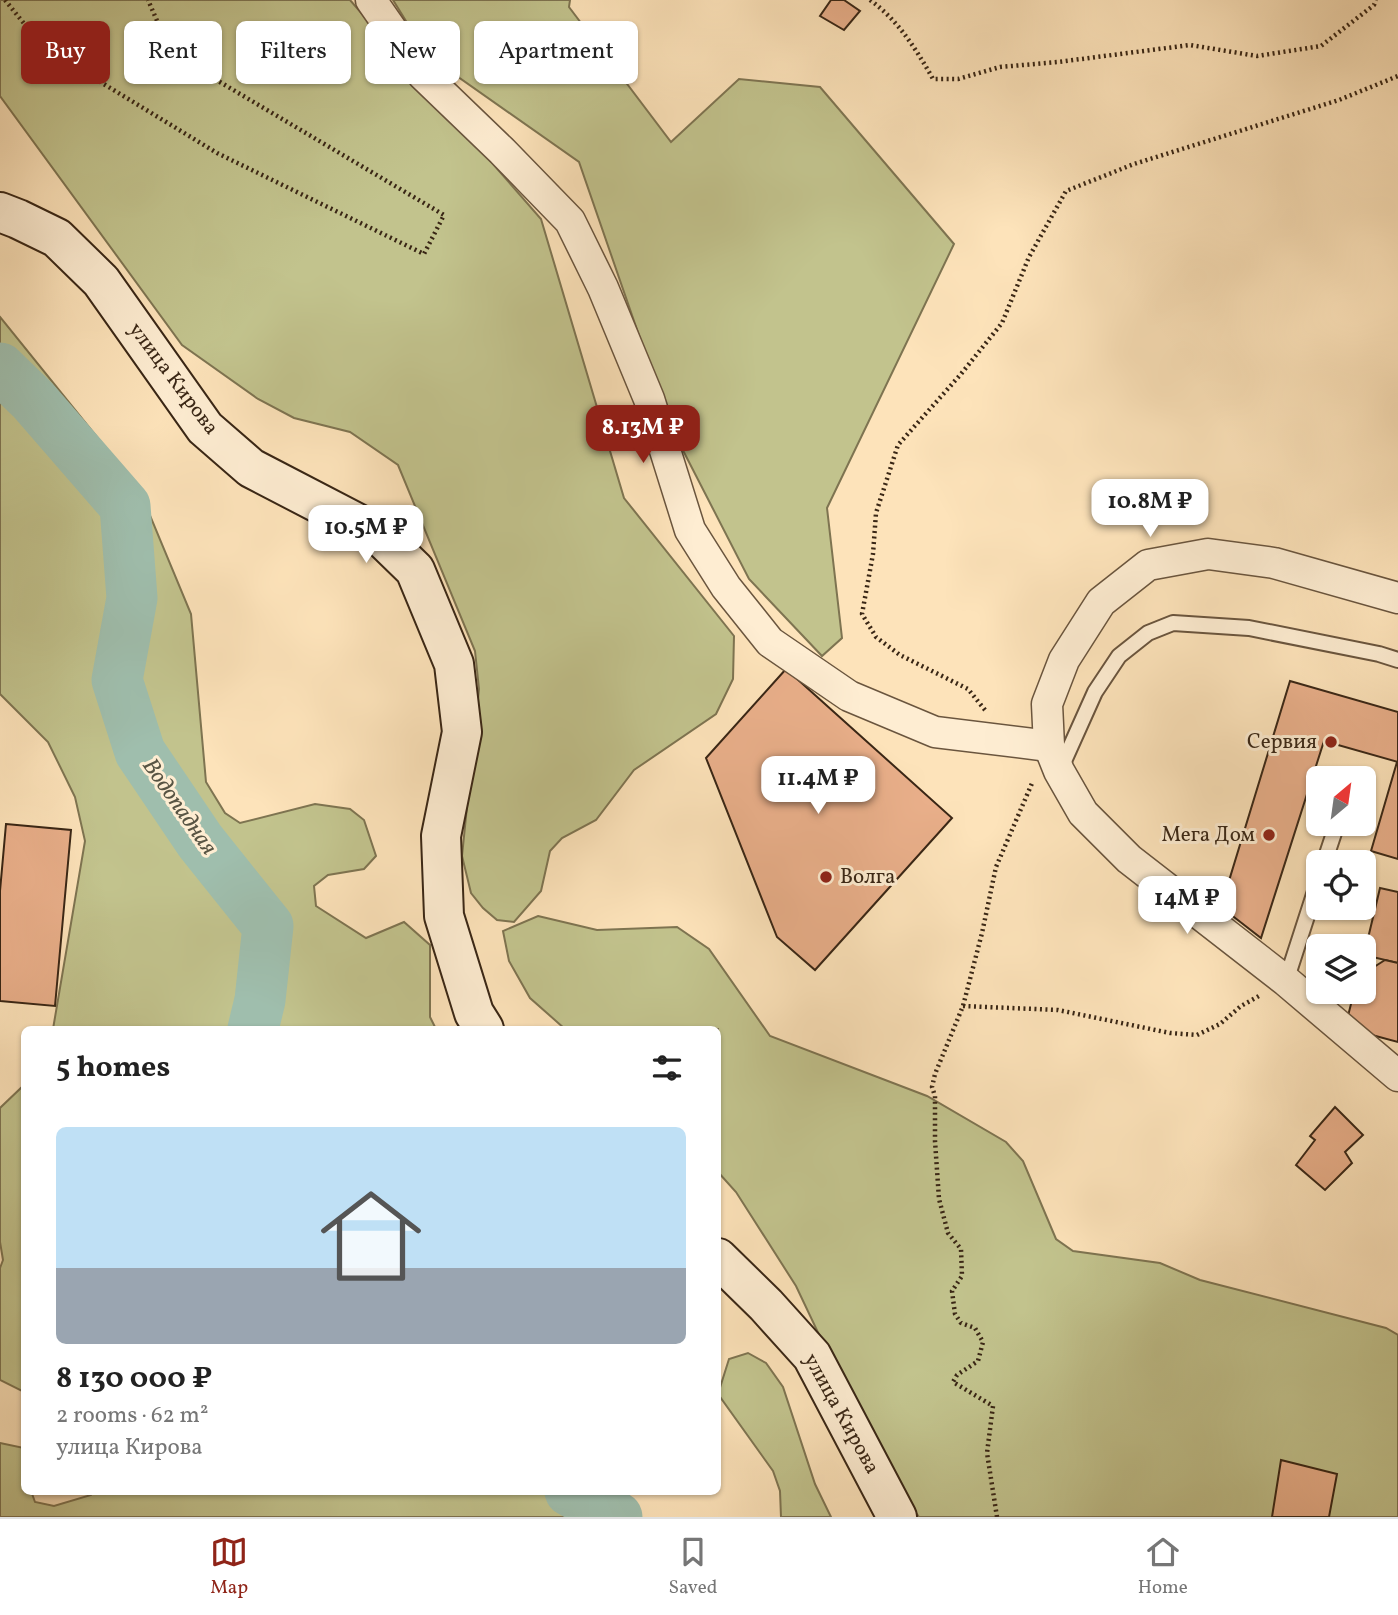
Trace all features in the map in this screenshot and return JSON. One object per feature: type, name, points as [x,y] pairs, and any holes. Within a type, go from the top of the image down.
[{"type":"street","points":[[371,0],[423,75],[570,221],[604,288],[649,399],[690,530],[726,587],[770,642],[861,702],[935,732],[1009,741],[1054,758]]},
{"type":"street","name":"улица Кирова","points":[[0,213],[56,239],[100,282],[204,428],[241,461],[377,535],[414,571],[453,664],[461,732],[440,836],[443,916],[474,1013],[482,1026]]},
{"type":"street","points":[[1398,598],[1274,563],[1208,554],[1148,565],[1101,602],[1064,660],[1047,704],[1054,758],[1083,813],[1129,859],[1286,981],[1398,1076]]},
{"type":"street","name":"улица Кирова","points":[[721,1261],[811,1357],[897,1517]]},
{"type":"lane","points":[[1054,758],[1119,656],[1148,633],[1173,623],[1249,628],[1398,660]]},
{"type":"lane","points":[[1286,981],[1306,919]]},
{"type":"path","points":[[5,0],[43,47],[217,153],[424,254],[444,215],[171,53],[148,0]]},
{"type":"path","points":[[870,0],[884,10],[913,45],[933,79],[958,79],[1000,67],[1190,45],[1257,56],[1321,46],[1377,0]]},
{"type":"path","points":[[1009,741],[968,689],[900,655],[876,636],[862,614],[873,554],[876,513],[898,445],[1002,323],[1029,257],[1066,191],[1134,164],[1339,100],[1398,76]]},
{"type":"path","points":[[996,1517],[987,1453],[993,1406],[953,1382],[957,1375],[978,1361],[983,1342],[975,1328],[961,1323],[955,1314],[952,1291],[962,1276],[961,1249],[948,1233],[939,1199],[935,1096],[932,1087],[963,1006],[996,867],[1054,758]]},
{"type":"path","points":[[963,1006],[1058,1010],[1170,1033],[1197,1035],[1220,1024],[1241,1006],[1286,981]]},
{"type":"green space","points":[[0,0],[350,0],[368,21],[365,21],[365,84],[423,84],[541,219],[624,498],[734,636],[733,679],[716,714],[634,770],[596,820],[562,838],[550,851],[541,891],[514,922],[497,920],[471,893],[462,856],[479,689],[475,651],[398,465],[350,432],[294,418],[258,399],[182,345],[0,96]]},
{"type":"green space","points":[[393,0],[570,0],[569,7],[580,21],[474,21],[474,84],[627,84],[671,142],[739,79],[820,87],[954,244],[827,508],[842,638],[822,656],[749,579],[670,425],[579,162],[460,78],[460,21],[406,21]]},
{"type":"green space","points":[[0,317],[139,489],[191,614],[206,782],[225,813],[240,823],[315,804],[350,809],[364,820],[376,856],[364,869],[328,875],[314,886],[316,906],[366,938],[404,922],[430,945],[430,1017],[434,1026],[54,1026],[85,841],[75,797],[48,742],[0,694]]},
{"type":"green space","points":[[538,916],[597,930],[677,927],[709,949],[770,1036],[927,1096],[1006,1142],[1023,1161],[1056,1239],[1073,1251],[1160,1263],[1200,1280],[1386,1328],[1398,1335],[1398,1517],[919,1517],[876,1455],[796,1286],[736,1192],[721,1175],[721,1026],[562,1026],[530,998],[509,961],[503,931]]},
{"type":"green space","points":[[21,1088],[21,1390],[0,1380],[0,1268],[3,1260],[0,1242],[0,1108]]},
{"type":"green space","points":[[748,1353],[766,1363],[783,1387],[815,1484],[831,1517],[781,1517],[780,1491],[773,1471],[721,1398],[721,1384],[729,1359]]},
{"type":"green space","points":[[0,1443],[21,1447],[21,1495],[32,1495],[35,1502],[54,1506],[91,1495],[568,1495],[592,1517],[0,1517]]},
{"type":"building","points":[[831,0],[844,0],[860,11],[844,30],[820,16]]},
{"type":"building","name":"Волга","points":[[786,669],[952,818],[815,970],[777,937],[706,758]]},
{"type":"building","name":"Мега Дом","points":[[1290,681],[1398,712],[1398,762],[1324,741],[1316,766],[1306,766],[1306,797],[1261,938],[1221,907]]},
{"type":"building","points":[[1398,762],[1398,859],[1371,850]]},
{"type":"building","points":[[6,824],[71,830],[55,1006],[0,1001],[0,891]]},
{"type":"building","points":[[1380,888],[1398,892],[1398,963],[1376,958],[1376,934],[1369,934],[1372,920],[1376,920]]},
{"type":"building","points":[[1385,960],[1398,963],[1398,1042],[1372,1035],[1347,1020],[1351,1004],[1376,1004],[1376,966]]},
{"type":"building","points":[[1335,1107],[1363,1135],[1345,1152],[1352,1163],[1325,1190],[1296,1165],[1315,1140],[1310,1136]]},
{"type":"building","points":[[1281,1460],[1337,1474],[1329,1517],[1272,1517]]},
{"type":"waterway","name":"Водопадная","points":[[0,368],[33,400],[125,506],[132,598],[117,680],[140,752],[200,841],[268,926],[260,1000],[254,1026]]},
{"type":"waterway","name":"Водопадная","points":[[577,1495],[617,1517]]},
{"type":"place","name":"Сервия","points":[[1331,742]]},
{"type":"place","name":"Мега Дом","points":[[1269,835]]},
{"type":"place","name":"Волга","points":[[826,877]]}]
